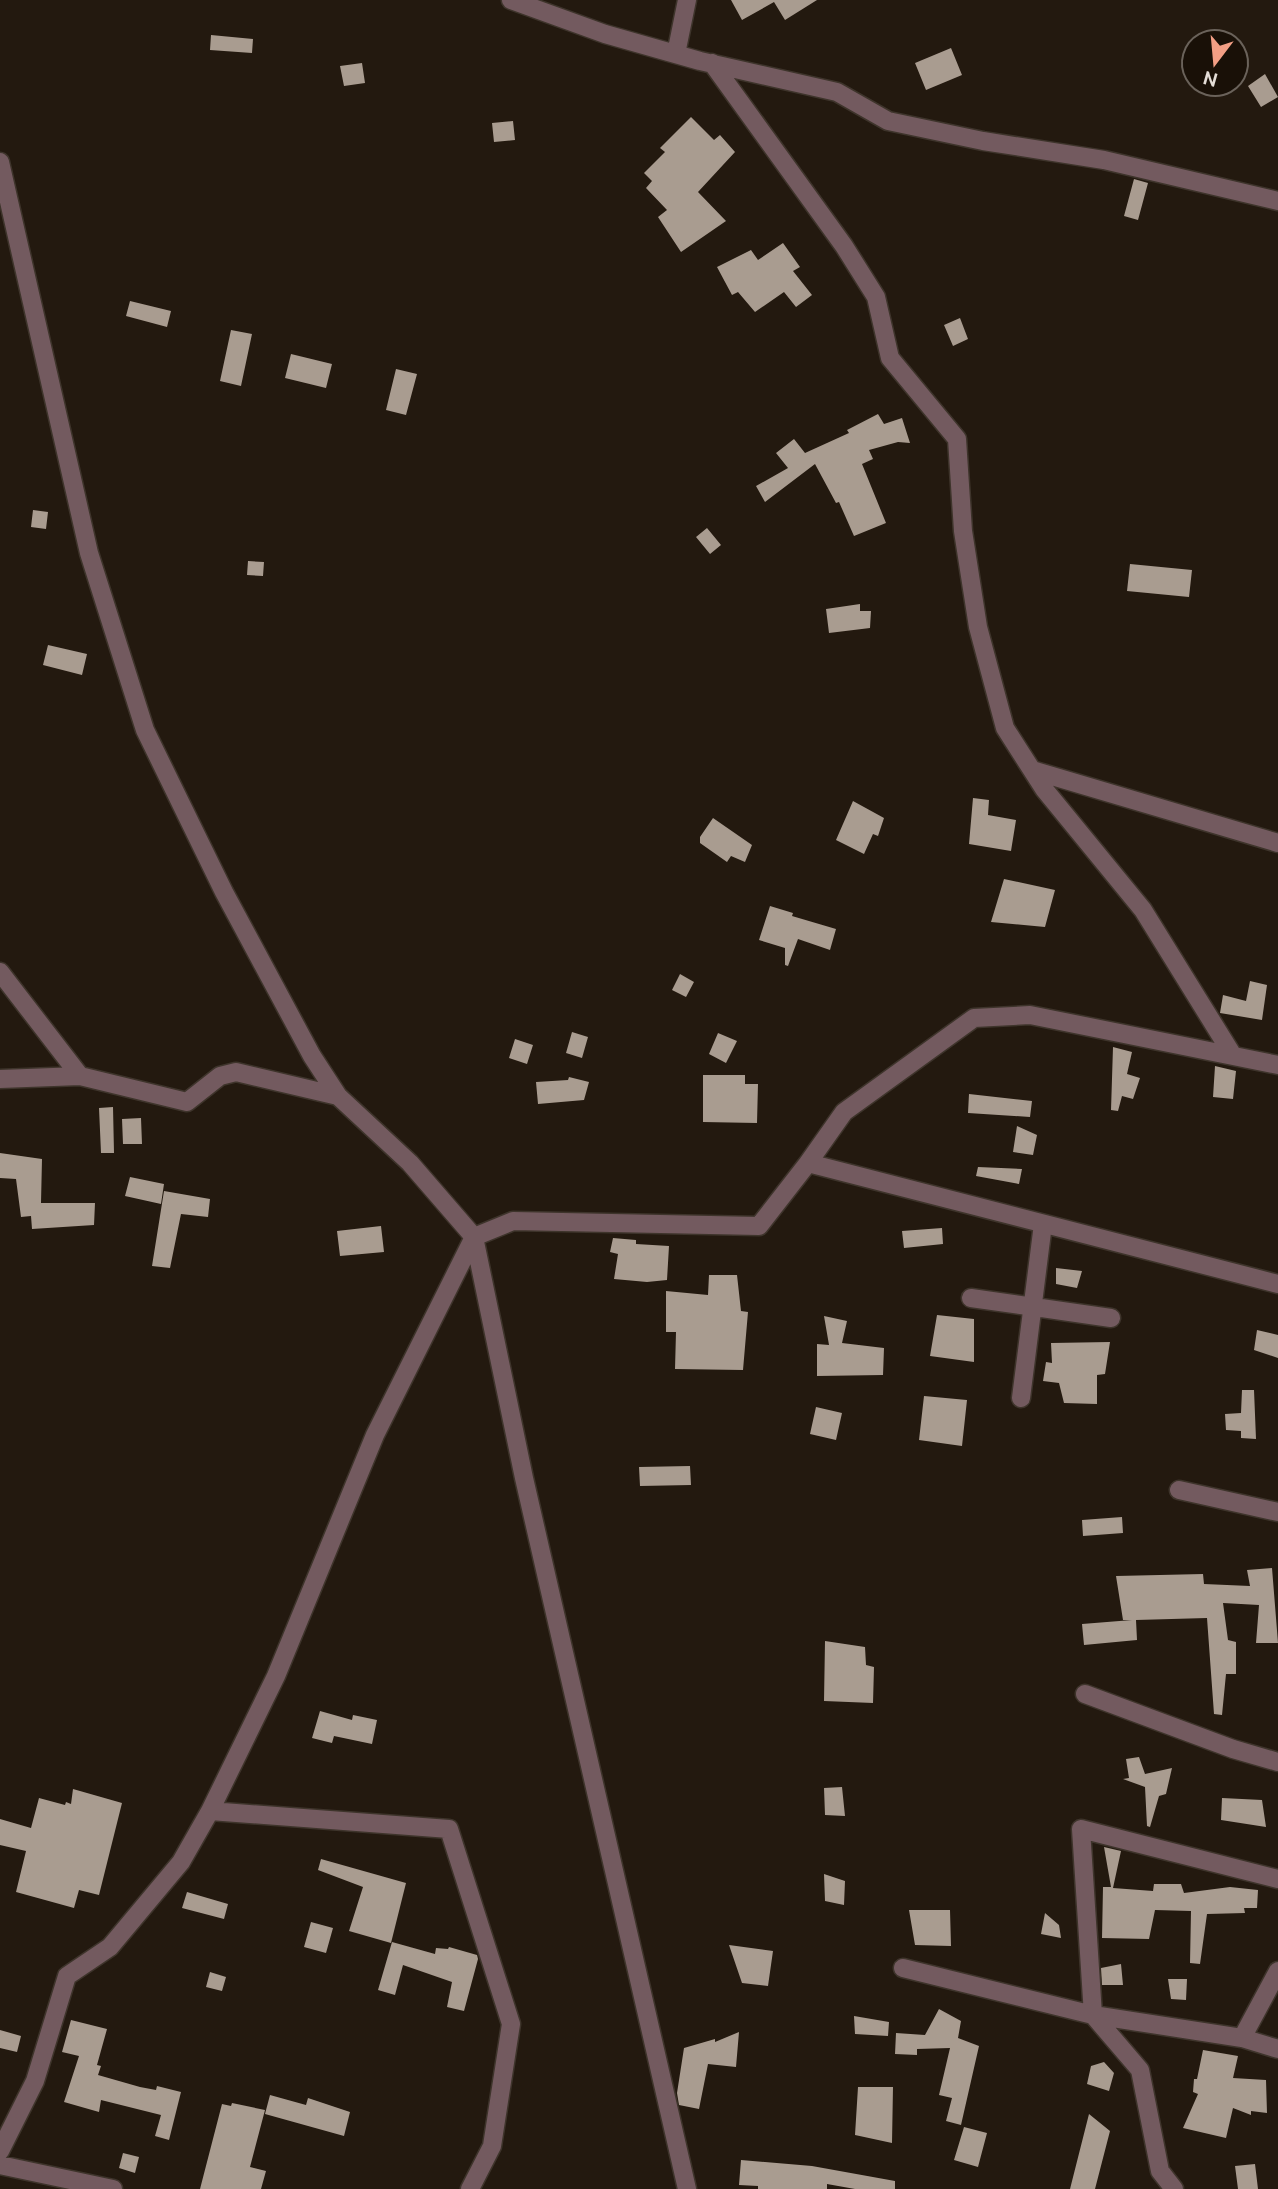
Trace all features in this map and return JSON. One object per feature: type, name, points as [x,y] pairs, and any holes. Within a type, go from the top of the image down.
[{"type":"street","points":[[511,0],[605,34],[676,54],[837,92],[888,121],[983,141],[1104,160],[1278,201]]},
{"type":"street","points":[[676,54],[687,0]]},
{"type":"street","points":[[712,63],[844,246],[876,297],[890,358],[957,439],[963,531],[978,627],[1005,728],[1032,770],[1143,910],[1232,1054]]},
{"type":"street","points":[[0,162],[89,553],[145,730],[224,892],[312,1056],[338,1096],[410,1163],[474,1237],[527,1491],[687,2189]]},
{"type":"street","points":[[1032,770],[1278,843]]},
{"type":"street","points":[[0,972],[80,1076]]},
{"type":"street","points":[[0,2151],[35,2081],[67,1976],[110,1947],[181,1862],[210,1811],[276,1676],[375,1435],[474,1237],[505,1224],[759,1226],[844,1112],[974,1018],[1030,1015],[1278,1065]]},
{"type":"street","points":[[0,1079],[80,1076],[187,1102],[220,1076],[236,1072],[338,1096]]},
{"type":"street","points":[[808,1163],[1278,1284]]},
{"type":"street","points":[[1021,1398],[1043,1224]]},
{"type":"street","points":[[971,1298],[1111,1318]]},
{"type":"street","points":[[1179,1490],[1276,1512]]},
{"type":"street","points":[[1085,1694],[1233,1749],[1278,1762]]},
{"type":"street","points":[[210,1811],[449,1829],[511,2024],[492,2146],[470,2189]]},
{"type":"street","points":[[1174,2189],[1160,2171],[1140,2070],[1093,2015],[1081,1829],[1278,1879]]},
{"type":"street","points":[[903,1968],[1093,2015],[1242,2038],[1278,2049]]},
{"type":"street","points":[[1242,2038],[1278,1971]]},
{"type":"street","points":[[0,2165],[113,2189]]},
{"type":"building","points":[[731,0],[817,0],[785,20],[774,2],[742,20]]},
{"type":"building","points":[[211,35],[253,39],[252,53],[210,50]]},
{"type":"building","points":[[951,48],[962,75],[926,90],[915,63]]},
{"type":"building","points":[[362,63],[365,83],[344,86],[340,66]]},
{"type":"building","points":[[1265,74],[1278,97],[1261,107],[1250,85]]},
{"type":"building","points":[[691,117],[714,140],[720,135],[735,152],[698,192],[726,221],[681,252],[658,217],[667,210],[646,188],[652,181],[644,173],[665,152],[660,148]]},
{"type":"building","points":[[513,121],[515,140],[494,142],[492,123]]},
{"type":"building","points":[[1134,179],[1148,183],[1138,220],[1124,216]]},
{"type":"building","points":[[783,243],[800,267],[793,271],[812,295],[796,307],[784,292],[755,312],[738,292],[732,295],[717,267],[751,250],[758,260]]},
{"type":"building","points":[[130,301],[171,311],[167,327],[126,316]]},
{"type":"building","points":[[960,318],[968,339],[953,346],[944,325]]},
{"type":"building","points":[[231,330],[252,334],[241,386],[220,381]]},
{"type":"building","points":[[291,354],[332,364],[326,388],[285,378]]},
{"type":"building","points":[[396,369],[417,374],[406,415],[386,410]]},
{"type":"building","points":[[878,414],[884,424],[902,418],[910,443],[898,442],[869,450],[873,459],[862,464],[886,523],[854,536],[839,502],[836,503],[815,464],[765,502],[756,486],[788,468],[776,453],[794,439],[805,453],[849,433],[847,430]]},
{"type":"building","points":[[33,510],[48,512],[46,529],[31,527]]},
{"type":"building","points":[[707,528],[721,545],[710,554],[696,537]]},
{"type":"building","points":[[248,561],[264,562],[263,576],[247,575]]},
{"type":"building","points":[[1130,564],[1192,570],[1189,597],[1127,591]]},
{"type":"building","points":[[860,604],[860,611],[871,611],[870,628],[829,633],[826,609]]},
{"type":"building","points":[[48,645],[87,654],[82,675],[43,665]]},
{"type":"building","points":[[973,798],[989,800],[988,815],[1016,820],[1011,851],[969,844]]},
{"type":"building","points":[[853,801],[884,818],[878,836],[873,834],[864,854],[836,840]]},
{"type":"building","points":[[713,818],[752,845],[745,862],[731,856],[727,862],[700,843],[700,837]]},
{"type":"building","points":[[1004,879],[1055,890],[1045,927],[991,922]]},
{"type":"building","points":[[770,906],[793,913],[792,916],[836,929],[830,950],[798,939],[788,966],[785,965],[785,948],[759,940]]},
{"type":"building","points":[[680,974],[694,982],[686,997],[672,990]]},
{"type":"building","points":[[1250,981],[1267,985],[1262,1020],[1220,1013],[1223,995],[1246,1001]]},
{"type":"building","points":[[572,1032],[588,1037],[582,1058],[566,1053]]},
{"type":"building","points":[[718,1033],[737,1041],[726,1063],[709,1054]]},
{"type":"building","points":[[515,1039],[533,1045],[527,1064],[509,1058]]},
{"type":"building","points":[[1113,1047],[1132,1052],[1127,1074],[1140,1078],[1133,1099],[1122,1096],[1118,1111],[1111,1110]]},
{"type":"building","points":[[1215,1066],[1236,1071],[1233,1099],[1213,1097]]},
{"type":"building","points":[[703,1075],[745,1075],[745,1084],[758,1084],[757,1123],[703,1122]]},
{"type":"building","points":[[569,1077],[589,1082],[584,1100],[538,1104],[536,1082],[568,1080]]},
{"type":"building","points":[[969,1094],[1032,1101],[1030,1117],[968,1113]]},
{"type":"building","points":[[113,1107],[114,1153],[101,1153],[99,1108]]},
{"type":"building","points":[[141,1118],[142,1144],[123,1144],[122,1119]]},
{"type":"building","points":[[1017,1126],[1037,1135],[1033,1155],[1013,1152]]},
{"type":"building","points":[[0,1153],[42,1159],[41,1203],[95,1203],[94,1225],[32,1229],[31,1216],[21,1217],[16,1179],[0,1178]]},
{"type":"building","points":[[978,1167],[1022,1169],[1019,1184],[976,1176]]},
{"type":"building","points":[[130,1177],[164,1184],[161,1204],[125,1196]]},
{"type":"building","points":[[164,1191],[210,1199],[208,1217],[181,1214],[170,1268],[152,1266]]},
{"type":"building","points":[[381,1226],[384,1252],[340,1256],[337,1231]]},
{"type":"building","points":[[942,1228],[943,1244],[904,1248],[902,1231]]},
{"type":"building","points":[[613,1238],[636,1240],[636,1244],[669,1246],[667,1280],[647,1282],[614,1279],[618,1254],[610,1252]]},
{"type":"building","points":[[1056,1268],[1082,1271],[1077,1288],[1056,1284]]},
{"type":"building","points":[[709,1275],[737,1275],[741,1311],[748,1312],[743,1370],[675,1369],[676,1332],[666,1332],[666,1291],[708,1295]]},
{"type":"building","points":[[937,1315],[974,1319],[974,1362],[930,1356]]},
{"type":"building","points":[[824,1316],[847,1321],[842,1343],[884,1348],[883,1375],[817,1376],[817,1344],[829,1345]]},
{"type":"building","points":[[1257,1330],[1278,1335],[1278,1358],[1254,1350]]},
{"type":"building","points":[[1110,1342],[1105,1374],[1097,1375],[1097,1404],[1064,1403],[1059,1383],[1043,1381],[1046,1362],[1052,1363],[1051,1343]]},
{"type":"building","points":[[1242,1390],[1254,1390],[1256,1439],[1241,1438],[1241,1431],[1226,1430],[1225,1414],[1241,1413]]},
{"type":"building","points":[[924,1396],[967,1400],[962,1446],[919,1440]]},
{"type":"building","points":[[816,1407],[842,1413],[836,1440],[810,1434]]},
{"type":"building","points":[[690,1466],[691,1485],[640,1486],[639,1467]]},
{"type":"building","points":[[1122,1517],[1123,1533],[1083,1536],[1082,1520]]},
{"type":"building","points":[[1272,1568],[1278,1643],[1256,1643],[1259,1605],[1223,1603],[1228,1640],[1236,1642],[1236,1674],[1226,1674],[1222,1715],[1214,1714],[1207,1618],[1136,1620],[1137,1640],[1084,1645],[1082,1624],[1132,1620],[1123,1620],[1116,1576],[1203,1574],[1204,1584],[1250,1586],[1247,1570]]},
{"type":"building","points":[[825,1641],[865,1647],[866,1665],[874,1667],[873,1703],[824,1701]]},
{"type":"building","points":[[320,1711],[352,1720],[353,1715],[377,1720],[372,1744],[334,1736],[332,1743],[312,1738]]},
{"type":"building","points":[[1139,1757],[1145,1774],[1172,1768],[1166,1794],[1159,1796],[1150,1827],[1147,1826],[1145,1787],[1123,1779],[1129,1778],[1126,1759]]},
{"type":"building","points":[[842,1787],[845,1816],[825,1815],[824,1788]]},
{"type":"building","points":[[73,1789],[122,1803],[99,1895],[79,1890],[74,1908],[16,1892],[26,1851],[0,1845],[0,1819],[31,1828],[39,1798],[71,1804]]},
{"type":"building","points":[[1222,1798],[1262,1800],[1266,1827],[1221,1820]]},
{"type":"building","points":[[1104,1847],[1121,1851],[1113,1888],[1153,1891],[1154,1884],[1181,1884],[1184,1893],[1230,1887],[1258,1890],[1257,1908],[1244,1908],[1245,1913],[1207,1914],[1200,1964],[1190,1963],[1191,1911],[1155,1910],[1149,1939],[1102,1938],[1103,1887],[1111,1887]]},
{"type":"building","points":[[321,1859],[406,1883],[391,1943],[349,1931],[363,1887],[318,1870]]},
{"type":"building","points":[[824,1874],[845,1881],[844,1905],[825,1901]]},
{"type":"building","points":[[187,1892],[228,1904],[224,1919],[182,1908]]},
{"type":"building","points":[[909,1910],[950,1910],[951,1946],[915,1945]]},
{"type":"building","points":[[1045,1913],[1059,1925],[1061,1938],[1041,1934]]},
{"type":"building","points":[[311,1922],[333,1928],[326,1953],[304,1947]]},
{"type":"building","points":[[392,1942],[435,1954],[436,1948],[449,1947],[477,1955],[464,2011],[447,2007],[452,1982],[403,1965],[395,1995],[378,1990]]},
{"type":"building","points":[[729,1945],[773,1951],[768,1986],[742,1983]]},
{"type":"building","points":[[1121,1964],[1123,1985],[1102,1985],[1101,1968]]},
{"type":"building","points":[[210,1972],[226,1977],[222,1991],[206,1987]]},
{"type":"building","points":[[1168,1979],[1187,1979],[1186,2000],[1171,1999]]},
{"type":"building","points":[[939,2009],[961,2021],[958,2038],[979,2046],[961,2125],[946,2121],[952,2098],[939,2095],[950,2048],[917,2049],[917,2055],[895,2054],[896,2033],[925,2035]]},
{"type":"building","points":[[854,2016],[889,2022],[888,2036],[855,2034]]},
{"type":"building","points":[[71,2020],[107,2029],[97,2065],[101,2066],[98,2075],[140,2087],[156,2090],[157,2086],[181,2092],[169,2140],[155,2136],[161,2115],[101,2100],[99,2112],[64,2102],[79,2056],[62,2052]]},
{"type":"building","points":[[0,2030],[21,2036],[17,2052],[0,2048]]},
{"type":"building","points":[[739,2032],[736,2067],[708,2064],[699,2109],[679,2105],[677,2093],[684,2048],[715,2039],[715,2042]]},
{"type":"building","points":[[1203,2050],[1238,2056],[1233,2078],[1266,2080],[1267,2113],[1251,2111],[1251,2115],[1233,2108],[1226,2138],[1183,2128],[1198,2094],[1193,2092],[1194,2079],[1197,2079]]},
{"type":"building","points":[[1104,2062],[1114,2073],[1109,2091],[1087,2084],[1091,2066]]},
{"type":"building","points":[[858,2087],[893,2087],[892,2143],[855,2135]]},
{"type":"building","points":[[270,2095],[306,2105],[308,2098],[350,2112],[344,2136],[265,2114]]},
{"type":"building","points":[[232,2103],[265,2110],[250,2167],[266,2171],[261,2189],[200,2189],[222,2104],[231,2106]]},
{"type":"building","points":[[1089,2114],[1110,2131],[1095,2189],[1070,2189]]},
{"type":"building","points":[[964,2127],[987,2133],[978,2167],[954,2160]]},
{"type":"building","points":[[123,2153],[139,2157],[135,2173],[119,2168]]},
{"type":"building","points":[[741,2160],[812,2166],[895,2181],[895,2189],[855,2189],[827,2184],[827,2189],[758,2189],[758,2186],[739,2185]]},
{"type":"building","points":[[1255,2164],[1258,2189],[1238,2189],[1235,2166]]}]
